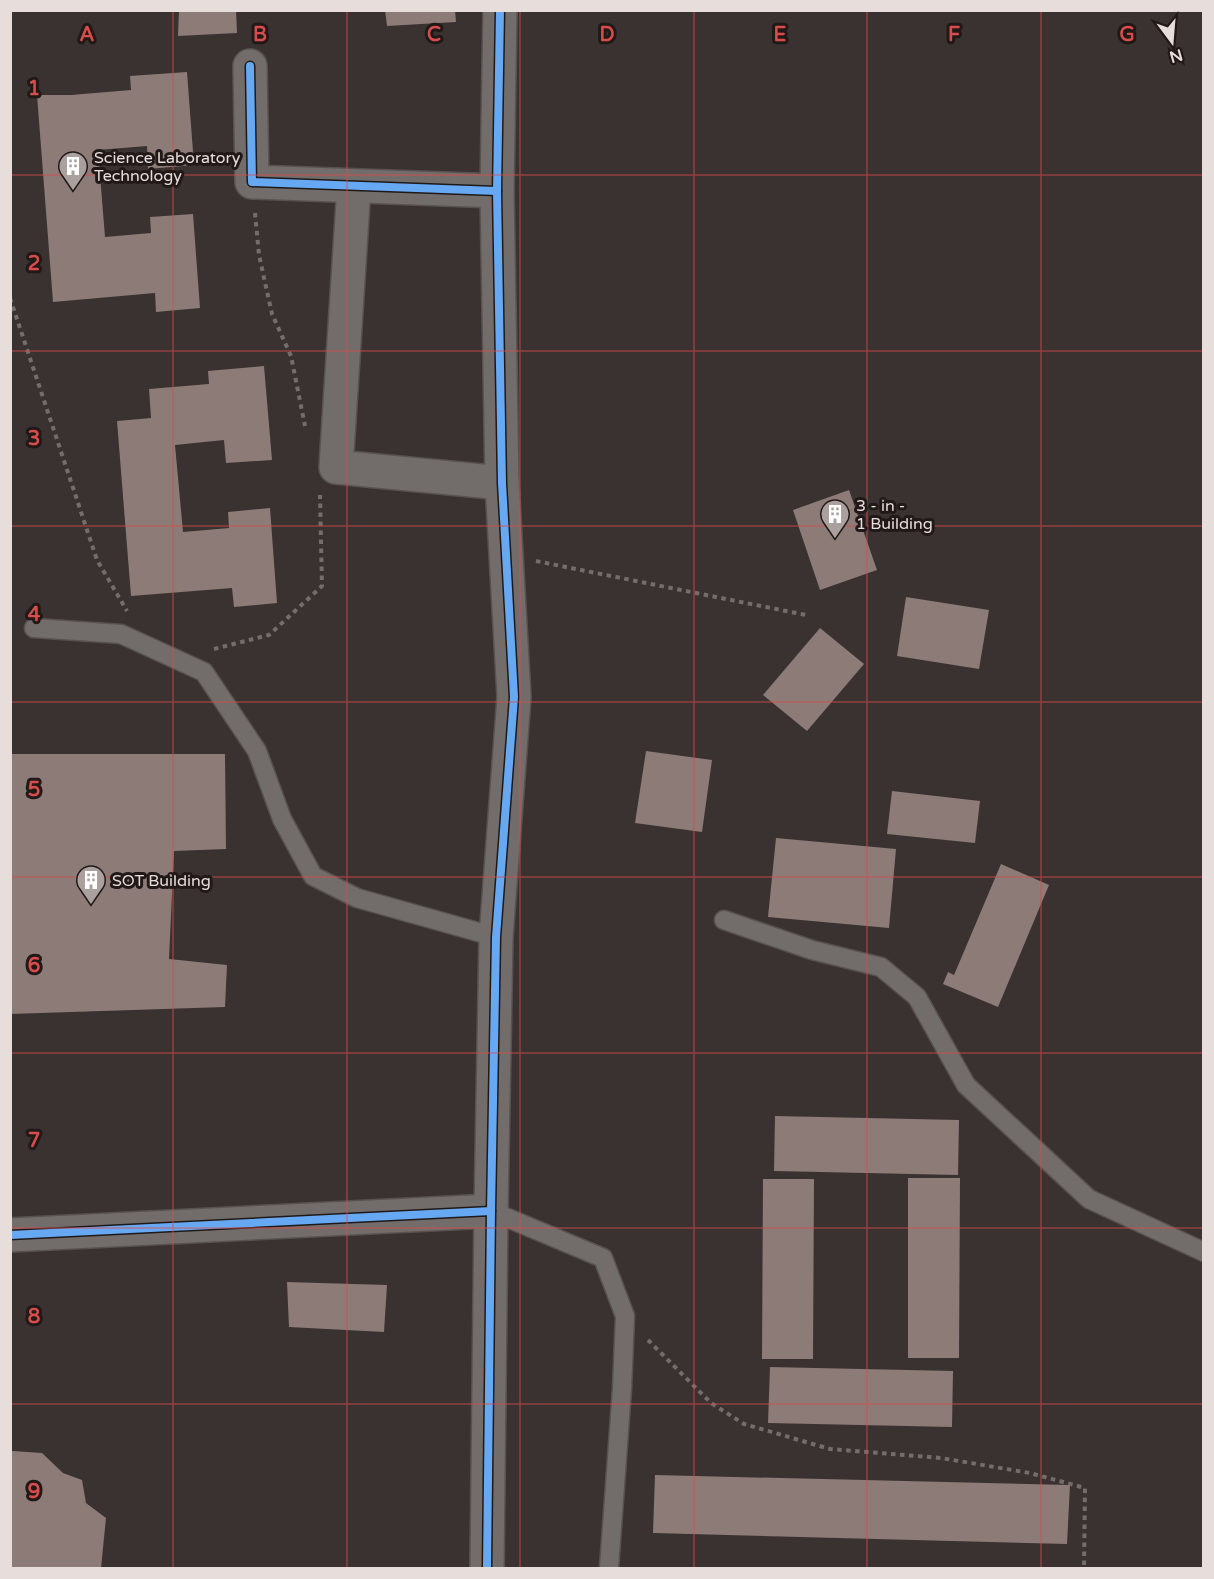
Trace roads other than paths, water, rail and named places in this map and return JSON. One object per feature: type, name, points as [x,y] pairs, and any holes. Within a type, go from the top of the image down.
[{"type":"street","points":[[488,1569],[496,937],[514,697],[502,483],[497,191],[501,10]]},
{"type":"street","points":[[250,66],[252,182],[497,191]]},
{"type":"street","points":[[354,186],[336,466],[502,483]]},
{"type":"street","points":[[10,1234],[491,1211]]},
{"type":"lane","points":[[34,628],[121,634],[204,672],[257,751],[282,819],[313,876],[357,898],[496,937]]},
{"type":"lane","points":[[724,920],[812,950],[880,967],[917,997],[966,1085],[1089,1199],[1203,1252]]},
{"type":"lane","points":[[491,1211],[603,1258],[625,1316],[609,1569]]},
{"type":"place","name":"Science Laboratory Technology","points":[[73,192]]},
{"type":"place","name":"3 - in - 1 Building","points":[[835,540]]},
{"type":"place","name":"SOT Building","points":[[91,906]]}]
